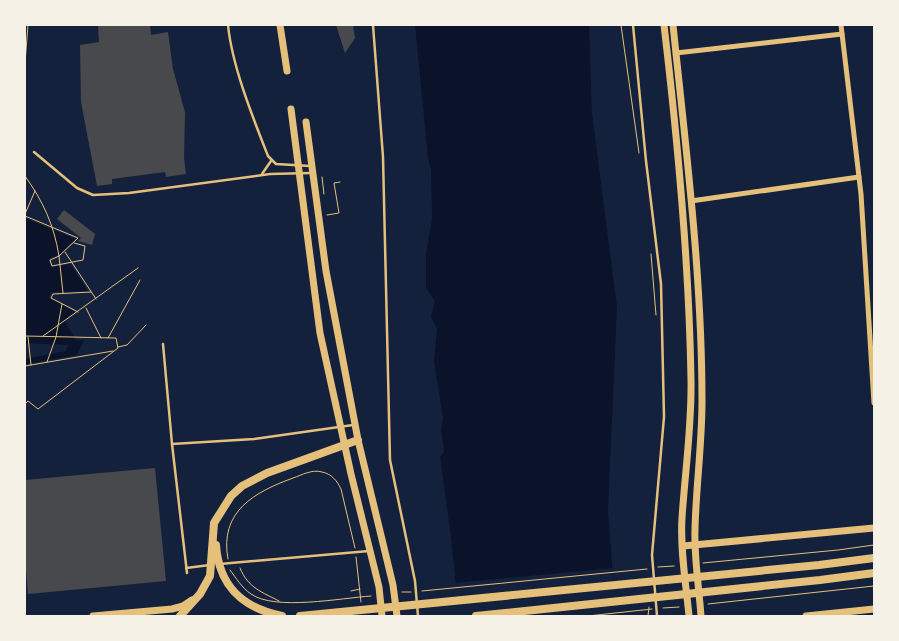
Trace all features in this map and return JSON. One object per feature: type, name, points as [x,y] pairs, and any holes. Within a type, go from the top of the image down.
[{"type":"main road","points":[[280,25],[287,70]]},
{"type":"main road","points":[[664,25],[677,132],[688,276],[691,381],[688,454],[682,520],[689,616]]},
{"type":"main road","points":[[673,25],[691,201],[699,321],[702,401],[695,545],[701,616]]},
{"type":"main road","points":[[291,109],[320,332],[379,587],[382,616]]},
{"type":"main road","points":[[306,122],[326,271],[358,440],[393,585],[397,616]]},
{"type":"main road","points":[[180,616],[200,594],[210,576],[214,523],[231,496],[242,486],[267,473],[358,440]]},
{"type":"main road","points":[[214,523],[216,558],[223,576],[232,589],[244,602],[260,610],[282,616]]},
{"type":"main road","points":[[683,546],[874,528]]},
{"type":"main road","points":[[300,616],[874,558]]},
{"type":"main road","points":[[476,616],[874,573]]},
{"type":"main road","points":[[93,616],[172,609],[183,606],[200,594]]},
{"type":"main road","points":[[806,616],[874,608]]},
{"type":"street","points":[[841,25],[859,177],[874,402]]},
{"type":"street","points":[[676,53],[842,34]]},
{"type":"street","points":[[691,201],[859,177]]},
{"type":"lane","points":[[228,25],[232,49],[243,86],[268,156],[276,164],[300,170],[312,170]]},
{"type":"lane","points":[[373,25],[383,157],[390,460],[415,581],[418,616]]},
{"type":"lane","points":[[633,25],[646,161],[661,284],[664,417],[652,555],[657,616]]},
{"type":"lane","points":[[34,152],[77,188],[93,195],[129,193],[312,170]]},
{"type":"lane","points":[[262,175],[271,161]]},
{"type":"lane","points":[[163,344],[187,573]]},
{"type":"lane","points":[[172,444],[254,439],[355,425]]},
{"type":"lane","points":[[186,568],[370,550]]},
{"type":"path","points":[[25,63],[28,25]]},
{"type":"path","points":[[621,25],[639,152]]},
{"type":"path","points":[[25,176],[46,210],[53,229],[61,265],[63,292]]},
{"type":"path","points":[[326,215],[339,214],[334,183],[340,182]]},
{"type":"path","points":[[35,190],[25,215],[53,229],[78,238],[64,252],[50,260],[52,266],[83,260],[85,246],[74,243]]},
{"type":"path","points":[[650,246],[656,319]]},
{"type":"path","points":[[64,252],[96,300]]},
{"type":"path","points":[[42,337],[85,308],[138,268]]},
{"type":"path","points":[[108,338],[140,280]]},
{"type":"path","points":[[79,312],[51,298],[52,294],[91,292]]},
{"type":"path","points":[[48,361],[59,325],[62,303]]},
{"type":"path","points":[[85,308],[101,338]]},
{"type":"path","points":[[25,399],[38,409],[118,348],[126,345],[146,325]]},
{"type":"path","points":[[25,336],[116,338],[118,348]]},
{"type":"path","points":[[28,336],[31,364]]},
{"type":"path","points":[[25,366],[114,351]]},
{"type":"path","points":[[25,404],[28,401]]},
{"type":"path","points":[[229,562],[226,537],[231,522],[249,499],[269,487],[314,471],[322,472],[330,475],[337,481],[341,490],[354,546],[362,607]]},
{"type":"path","points":[[699,564],[874,545]]},
{"type":"path","points":[[659,567],[679,565]]},
{"type":"path","points":[[240,568],[244,579],[254,588],[280,602]]},
{"type":"path","points":[[421,591],[649,568]]},
{"type":"path","points":[[230,570],[240,584],[251,594],[265,600],[294,602],[371,596]]},
{"type":"path","points":[[707,604],[874,586]]},
{"type":"path","points":[[350,590],[361,589],[362,596]]},
{"type":"path","points":[[401,593],[411,592]]},
{"type":"path","points":[[648,616],[649,607]]},
{"type":"path","points":[[661,608],[680,607]]},
{"type":"path","points":[[588,616],[652,609]]},
{"type":"water","points":[[415,25],[589,25],[592,113],[617,307],[608,510],[616,616],[459,616],[440,457],[444,452],[441,429],[443,418],[434,361],[437,329],[431,317],[435,301],[426,288],[426,254],[432,219],[431,170],[428,158]]},
{"type":"water","points":[[25,218],[75,239],[61,253],[48,260],[51,267],[70,264],[88,291],[51,292],[49,298],[75,312],[64,320],[76,340],[84,340],[77,355],[25,364],[25,359],[66,351],[68,345],[25,343]]},
{"type":"pier","points":[[615,568],[618,616],[456,616],[453,583]]},
{"type":"building","points":[[150,25],[151,35],[168,32],[173,69],[185,112],[184,158],[186,174],[166,177],[165,172],[112,179],[112,184],[97,186],[81,102],[80,45],[99,42],[98,26]]},
{"type":"building","points":[[336,25],[353,25],[355,38],[345,53]]},
{"type":"building","points":[[64,210],[95,234],[92,245],[78,241],[81,238],[57,219]]},
{"type":"building","points":[[155,468],[166,581],[28,594],[25,557],[25,480]]}]
